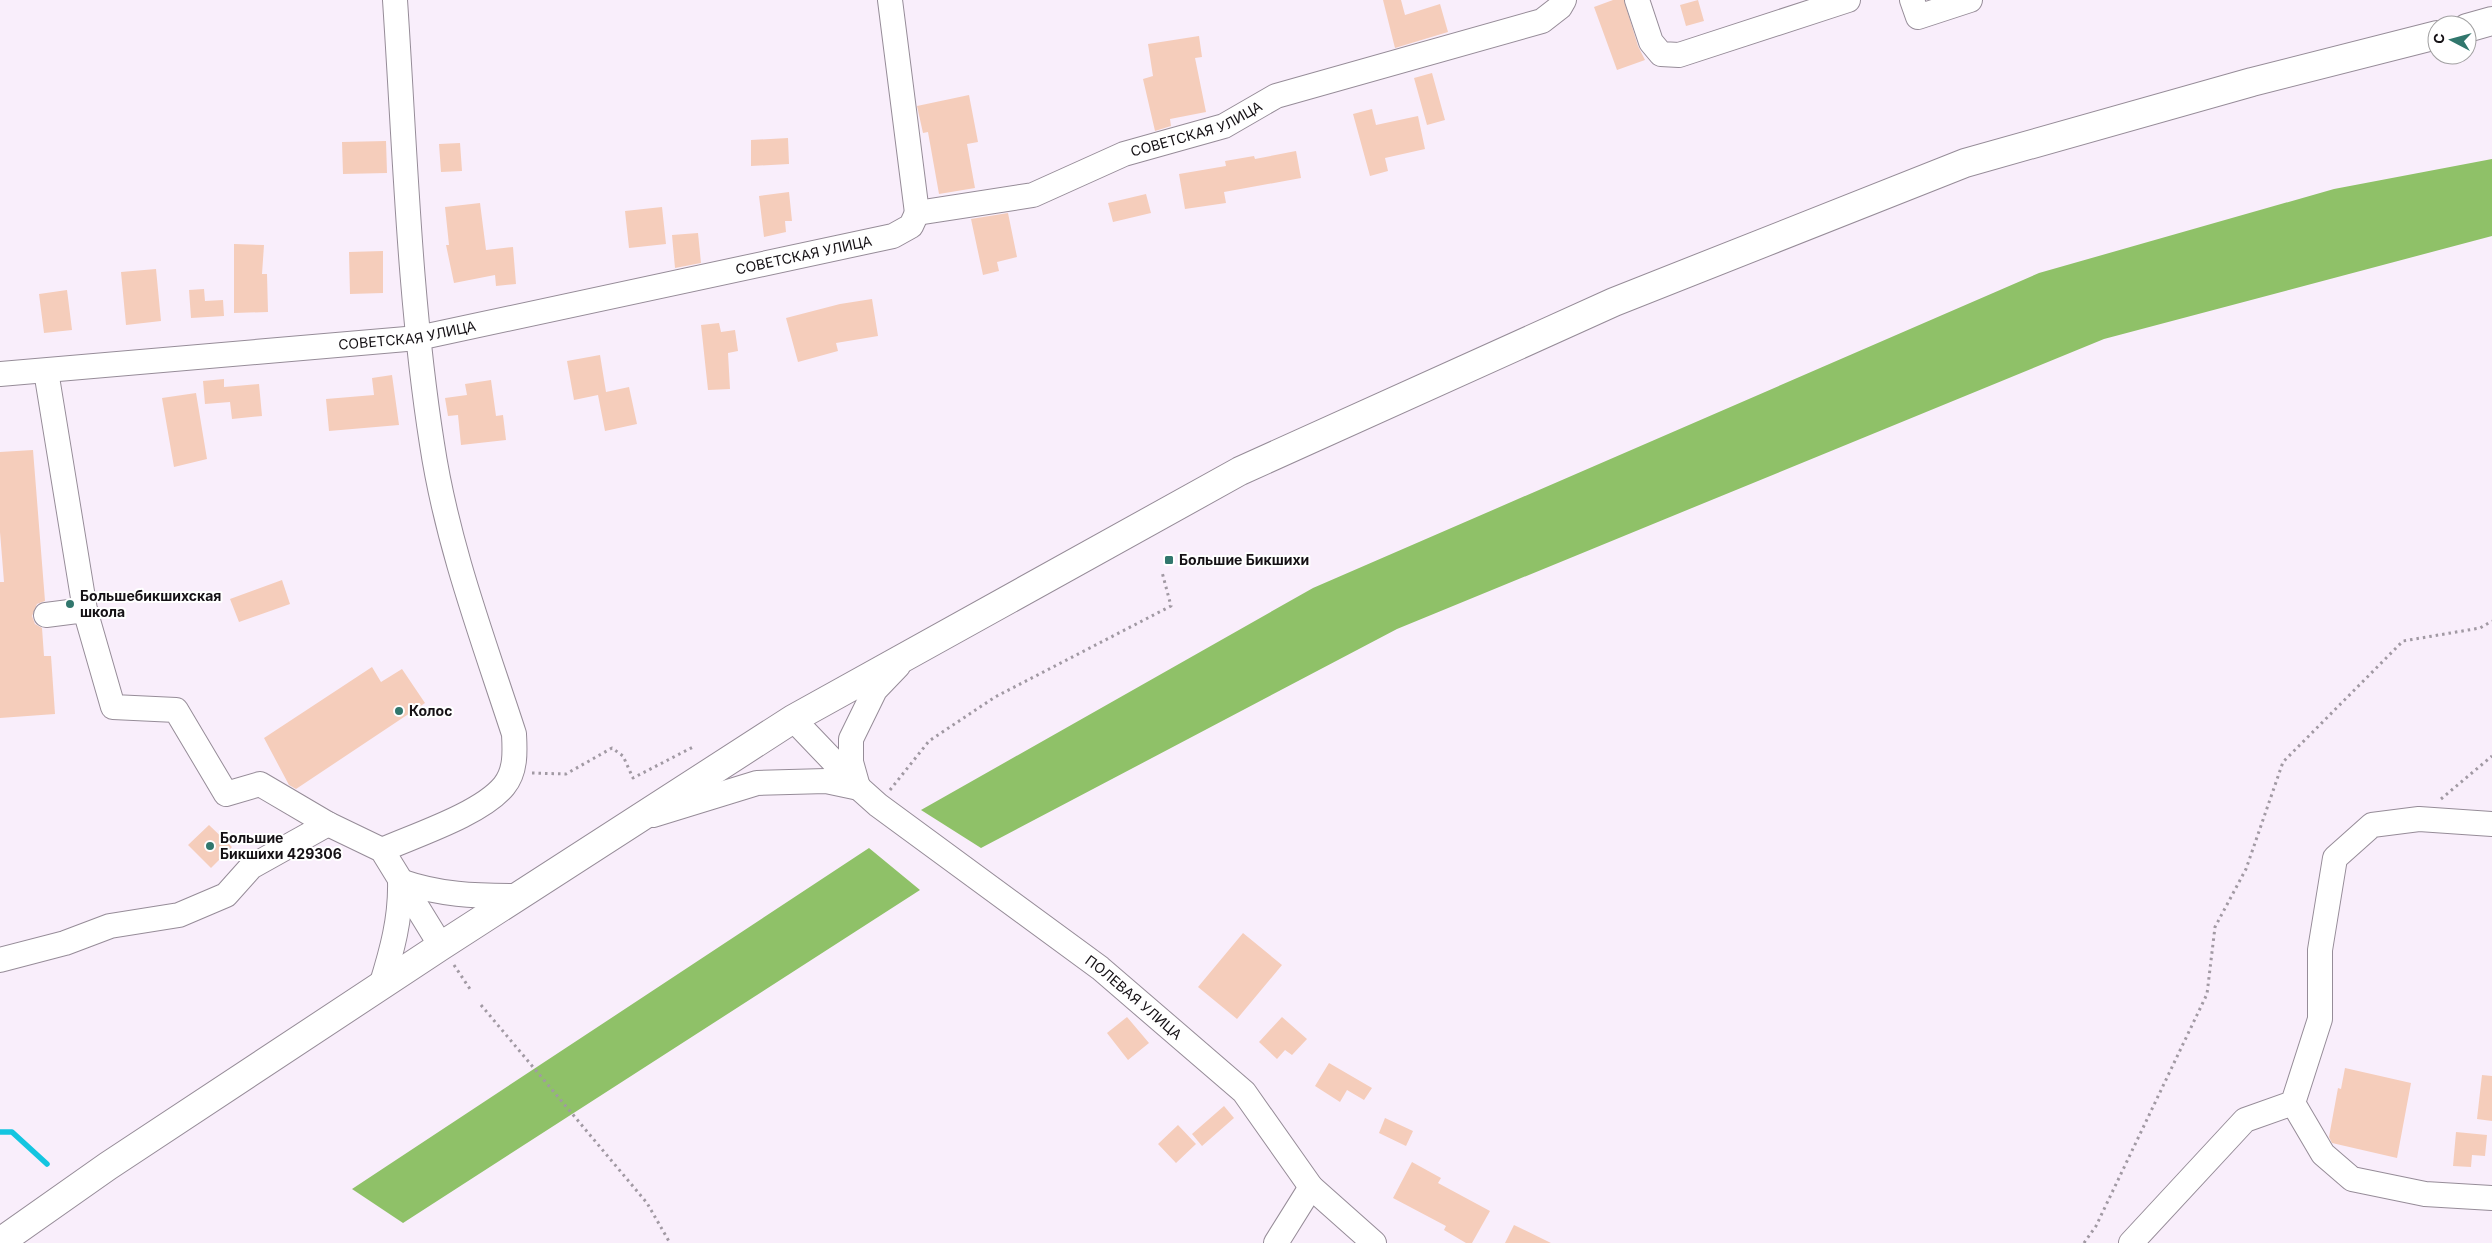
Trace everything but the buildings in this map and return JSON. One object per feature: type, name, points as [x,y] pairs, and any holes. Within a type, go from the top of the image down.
[{"type":"highway","points":[[2477,25],[2492,21]]},
{"type":"highway","points":[[0,1242],[108,1166],[440,946],[793,719],[1240,471],[1623,298],[1966,163],[2252,82],[2427,38]]},
{"type":"street","points":[[382,850],[461,816],[491,798],[504,785],[511,773],[515,756],[514,734],[459,569],[432,446],[418,338],[395,0]]},
{"type":"street","points":[[890,0],[916,213]]},
{"type":"street","name":"СОВЕТСКАЯ УЛИЦА","points":[[0,374],[418,338],[893,236],[911,226],[916,213],[1033,195],[1124,154],[1224,126],[1276,96],[1542,21],[1560,7],[1564,0]]},
{"type":"street","points":[[1637,0],[1652,42],[1661,54],[1679,56],[1848,0]]},
{"type":"street","points":[[1915,8],[1970,0]]},
{"type":"street","points":[[46,370],[85,610],[113,707],[176,710],[226,794],[260,784],[328,824],[382,850],[440,946]]},
{"type":"street","points":[[46,615],[85,610]]},
{"type":"street","points":[[630,823],[757,783],[826,781],[859,788],[851,762],[851,739],[875,690],[913,651]]},
{"type":"street","name":"ПОЛЕВАЯ УЛИЦА","points":[[793,719],[859,788],[878,805],[1100,968],[1244,1092],[1311,1187],[1374,1243]]},
{"type":"street","points":[[2492,824],[2419,819],[2372,825],[2335,858],[2320,950],[2320,1019],[2293,1103],[2322,1154],[2352,1179],[2425,1194],[2492,1198]]},
{"type":"street","points":[[0,960],[65,943],[110,926],[179,915],[226,895],[251,867],[328,824]]},
{"type":"street","points":[[400,881],[428,891],[445,894],[516,896]]},
{"type":"street","points":[[381,986],[396,939],[400,903],[400,881]]},
{"type":"street","points":[[2131,1243],[2245,1120],[2293,1103]]},
{"type":"street","points":[[1276,1243],[1311,1187]]},
{"type":"path","points":[[878,805],[930,740],[995,697],[1171,606],[1162,572]]},
{"type":"path","points":[[2084,1243],[2096,1226],[2207,994],[2215,927],[2246,869],[2283,762],[2403,641],[2480,628],[2492,621]]},
{"type":"path","points":[[511,773],[566,774],[612,748],[623,756],[633,778],[695,746]]},
{"type":"path","points":[[2419,819],[2492,756]]},
{"type":"path","points":[[440,946],[470,989]]},
{"type":"path","points":[[481,1005],[647,1202],[670,1243]]},
{"type":"green space","points":[[2492,159],[2492,236],[2104,339],[1397,629],[981,848],[921,810],[1313,588],[2039,273],[2334,189]]},
{"type":"green space","points":[[869,848],[920,890],[403,1223],[352,1189]]},
{"type":"waterway","points":[[0,1132],[12,1132],[47,1164]]},
{"type":"place","name":"Большие Бикшихи","points":[[1169,560]]},
{"type":"place","name":"Большебикшихская школа","points":[[70,604]]},
{"type":"place","name":"Колос","points":[[399,711]]},
{"type":"place","name":"Большие Бикшихи 429306","points":[[210,846]]}]
